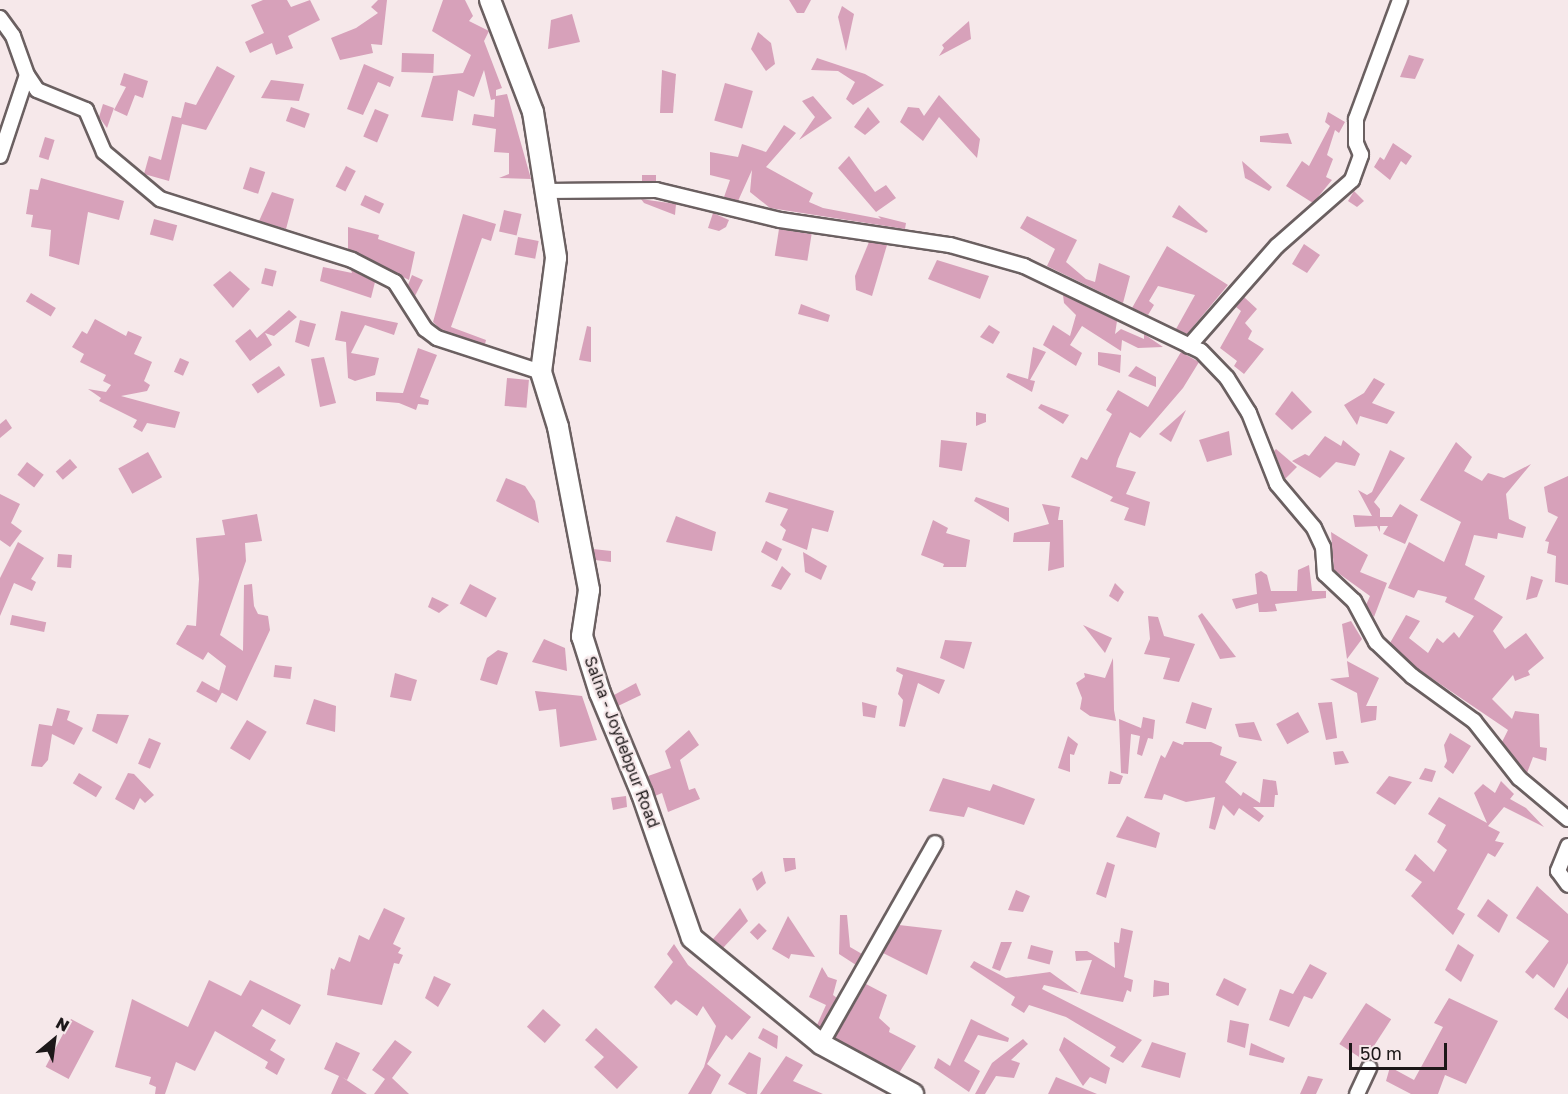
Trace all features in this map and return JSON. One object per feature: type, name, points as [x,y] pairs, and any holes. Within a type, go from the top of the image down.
[{"type":"main road","name":"Salna - Joydebpur Road","points":[[490,0],[533,112],[556,258],[541,372],[558,427],[590,590],[582,636],[600,693],[646,804],[693,938],[821,1044],[913,1094]]},
{"type":"street","points":[[1190,346],[1277,246],[1353,180],[1361,155],[1356,143],[1356,119],[1401,0]]},
{"type":"street","points":[[0,18],[13,36],[27,75],[38,90],[86,110],[104,152],[160,199],[352,260],[395,282],[425,329],[437,338],[541,372]]},
{"type":"street","points":[[0,156],[27,75]]},
{"type":"street","points":[[545,191],[656,190],[780,220],[950,245],[1024,266],[1201,351],[1233,386],[1249,412],[1277,484],[1314,528],[1323,546],[1325,574],[1354,601],[1376,642],[1413,676],[1473,721],[1519,778],[1568,819]]},
{"type":"street","points":[[821,1044],[935,843]]},
{"type":"street","points":[[1568,846],[1558,871],[1568,885]]},
{"type":"street","points":[[1357,1094],[1369,1068]]},
{"type":"building","points":[[263,0],[287,0],[291,7],[310,0],[320,20],[288,36],[293,48],[276,55],[272,43],[250,53],[245,42],[264,33],[251,5]]},
{"type":"building","points":[[378,0],[387,0],[382,45],[371,44],[373,53],[340,60],[331,38],[356,28],[378,13],[371,7]]},
{"type":"building","points":[[443,0],[465,0],[473,16],[469,21],[489,31],[484,41],[502,88],[496,90],[496,96],[507,94],[531,179],[499,178],[509,174],[509,153],[494,152],[496,129],[472,125],[474,114],[494,117],[495,99],[491,100],[484,70],[474,97],[458,90],[453,121],[421,117],[433,76],[463,73],[471,55],[432,31]]},
{"type":"building","points":[[789,0],[811,0],[804,13],[797,13]]},
{"type":"building","points":[[842,6],[854,14],[846,51],[838,17]]},
{"type":"building","points":[[572,14],[580,42],[548,49],[551,20]]},
{"type":"building","points":[[969,21],[971,39],[939,56],[944,48],[942,45]]},
{"type":"building","points":[[758,32],[771,43],[775,64],[766,71],[751,49]]},
{"type":"building","points":[[402,53],[434,54],[433,73],[401,72]]},
{"type":"building","points":[[1409,55],[1424,59],[1415,79],[1400,77]]},
{"type":"building","points":[[817,58],[865,74],[884,85],[853,105],[846,99],[855,82],[838,71],[811,70]]},
{"type":"building","points":[[364,64],[394,77],[390,87],[378,82],[363,115],[347,109]]},
{"type":"building","points":[[217,66],[235,76],[206,130],[182,124],[169,181],[144,174],[149,156],[161,160],[172,116],[181,118],[185,102],[196,105]]},
{"type":"building","points":[[662,70],[676,74],[673,113],[660,113]]},
{"type":"building","points":[[124,73],[148,81],[143,98],[135,95],[127,116],[114,110],[126,87],[120,85]]},
{"type":"building","points":[[271,80],[304,84],[299,101],[261,98]]},
{"type":"building","points":[[725,83],[753,91],[742,128],[714,120]]},
{"type":"building","points":[[939,95],[980,139],[977,158],[939,117],[923,141],[900,122],[908,107],[919,108],[924,116]]},
{"type":"building","points":[[813,96],[832,118],[799,140],[815,117],[802,101]]},
{"type":"building","points":[[103,104],[114,108],[107,128],[99,117]]},
{"type":"building","points":[[291,107],[310,114],[305,128],[286,121]]},
{"type":"building","points":[[868,107],[880,122],[865,135],[854,127]]},
{"type":"building","points":[[375,109],[389,115],[377,142],[363,137]]},
{"type":"building","points":[[1328,112],[1345,122],[1339,133],[1335,130],[1327,155],[1333,159],[1326,177],[1332,180],[1313,203],[1286,186],[1302,161],[1309,166],[1330,126],[1325,122]]},
{"type":"building","points":[[784,125],[796,133],[766,167],[813,193],[809,202],[823,208],[881,219],[878,216],[906,223],[905,229],[770,208],[750,192],[752,170],[738,201],[724,197],[730,180],[710,175],[710,152],[738,157],[742,144],[766,152]]},
{"type":"building","points":[[1288,133],[1292,144],[1260,142],[1260,136]]},
{"type":"building","points":[[45,137],[55,140],[48,160],[39,157]]},
{"type":"building","points":[[1393,143],[1412,156],[1406,165],[1401,161],[1390,180],[1374,167],[1380,157],[1384,160]]},
{"type":"building","points":[[849,156],[875,192],[886,185],[896,198],[876,212],[838,168]]},
{"type":"building","points":[[1242,161],[1272,187],[1269,191],[1245,178]]},
{"type":"building","points":[[346,166],[356,171],[345,191],[336,186]]},
{"type":"building","points":[[250,167],[265,172],[258,194],[243,189]]},
{"type":"building","points":[[642,175],[656,175],[656,181],[642,181]]},
{"type":"building","points":[[41,178],[124,201],[119,220],[88,212],[79,265],[49,256],[51,230],[31,227],[33,215],[26,214],[30,189],[38,190]]},
{"type":"building","points":[[1354,191],[1364,201],[1357,207],[1348,201]]},
{"type":"building","points":[[272,192],[294,199],[286,229],[259,221]]},
{"type":"building","points":[[365,195],[384,204],[379,214],[360,205]]},
{"type":"building","points":[[641,199],[676,204],[675,215],[644,203]]},
{"type":"building","points":[[1179,205],[1208,231],[1206,233],[1172,217]]},
{"type":"building","points":[[504,210],[522,214],[517,235],[499,231]]},
{"type":"building","points":[[713,213],[729,220],[726,227],[719,231],[708,228]]},
{"type":"building","points":[[463,214],[496,224],[491,241],[482,238],[451,327],[486,340],[485,344],[441,330],[433,322]]},
{"type":"building","points":[[1027,216],[1077,240],[1066,262],[1086,279],[1095,282],[1099,263],[1130,276],[1123,303],[1047,266],[1055,249],[1020,228]]},
{"type":"building","points":[[154,219],[177,225],[173,241],[150,234]]},
{"type":"building","points":[[348,227],[379,235],[378,239],[415,252],[409,280],[348,249]]},
{"type":"building","points":[[779,229],[812,234],[807,261],[775,256]]},
{"type":"building","points":[[518,237],[539,241],[535,259],[515,255]]},
{"type":"building","points":[[869,242],[887,245],[872,296],[856,290],[855,276]]},
{"type":"building","points":[[1304,244],[1320,255],[1307,273],[1292,264]]},
{"type":"building","points":[[1167,246],[1228,285],[1187,334],[1176,329],[1195,295],[1158,286],[1149,301],[1154,305],[1148,315],[1132,308]]},
{"type":"building","points":[[937,260],[989,276],[980,299],[928,279]]},
{"type":"building","points":[[323,267],[352,273],[351,270],[375,282],[371,298],[320,281]]},
{"type":"building","points":[[265,268],[277,271],[273,286],[261,284]]},
{"type":"building","points":[[230,271],[250,289],[233,308],[213,285]]},
{"type":"building","points":[[412,275],[423,280],[415,296],[408,285]]},
{"type":"building","points":[[31,293],[56,308],[51,317],[26,302]]},
{"type":"building","points":[[1063,295],[1117,321],[1115,334],[1121,329],[1144,339],[1144,334],[1163,347],[1138,348],[1122,340],[1121,351],[1082,326],[1070,345],[1082,353],[1076,366],[1043,345],[1053,325],[1070,336],[1076,315],[1064,303]]},
{"type":"building","points":[[1244,297],[1257,309],[1245,323],[1252,331],[1248,339],[1264,349],[1244,374],[1234,366],[1237,361],[1220,348],[1241,311],[1236,307]]},
{"type":"building","points":[[801,304],[830,315],[828,322],[798,314]]},
{"type":"building","points":[[289,310],[297,317],[274,336],[265,333],[272,345],[250,361],[235,341],[250,329],[257,338]]},
{"type":"building","points":[[341,311],[398,323],[394,335],[365,325],[351,353],[379,358],[375,375],[355,381],[348,378],[346,342],[335,340]]},
{"type":"building","points":[[95,319],[126,336],[128,331],[142,337],[134,354],[152,362],[144,381],[150,385],[147,391],[121,396],[180,412],[175,428],[147,423],[142,432],[133,427],[137,420],[99,401],[101,398],[88,389],[106,392],[111,385],[103,381],[106,375],[80,362],[84,354],[72,347],[82,331],[87,334]]},
{"type":"building","points":[[300,320],[316,324],[309,347],[295,342]]},
{"type":"building","points":[[989,325],[1000,332],[993,344],[980,337]]},
{"type":"building","points":[[587,326],[591,327],[591,362],[579,360]]},
{"type":"building","points":[[1033,347],[1046,352],[1030,380],[1035,381],[1032,392],[1006,377],[1008,373],[1028,379]]},
{"type":"building","points":[[418,348],[437,355],[420,397],[429,400],[428,405],[418,404],[416,410],[399,403],[376,401],[376,392],[403,393]]},
{"type":"building","points":[[1098,352],[1121,355],[1120,373],[1098,365]]},
{"type":"building","points":[[1181,352],[1199,362],[1183,388],[1140,438],[1130,432],[1116,467],[1136,472],[1126,494],[1150,502],[1145,526],[1124,520],[1129,508],[1110,501],[1113,497],[1071,477],[1081,457],[1087,460],[1112,414],[1106,410],[1118,390],[1148,407]]},
{"type":"building","points":[[324,357],[336,403],[320,407],[311,359]]},
{"type":"building","points":[[180,358],[189,362],[183,376],[174,372]]},
{"type":"building","points":[[279,366],[285,375],[258,394],[252,384]]},
{"type":"building","points":[[1136,366],[1156,377],[1156,387],[1128,376]]},
{"type":"building","points":[[507,378],[529,380],[526,408],[505,406]]},
{"type":"building","points":[[1374,378],[1385,384],[1372,403],[1395,412],[1387,424],[1360,416],[1357,425],[1344,405],[1364,393]]},
{"type":"building","points":[[1292,391],[1312,412],[1292,430],[1275,414]]},
{"type":"building","points":[[1041,404],[1069,415],[1063,424],[1038,408]]},
{"type":"building","points":[[1186,410],[1171,442],[1159,434]]},
{"type":"building","points":[[976,412],[986,414],[986,422],[976,426]]},
{"type":"building","points":[[6,419],[12,428],[0,438],[0,424]]},
{"type":"building","points":[[1229,431],[1232,455],[1207,462],[1199,440]]},
{"type":"building","points":[[1325,436],[1341,446],[1343,440],[1360,454],[1355,466],[1336,462],[1320,478],[1292,461],[1305,454],[1309,456]]},
{"type":"building","points":[[941,440],[967,443],[962,471],[939,467]]},
{"type":"building","points":[[1456,442],[1472,457],[1464,471],[1482,481],[1488,473],[1504,478],[1531,464],[1506,494],[1509,519],[1526,527],[1523,538],[1498,533],[1497,539],[1474,535],[1465,565],[1485,576],[1474,599],[1503,617],[1493,631],[1505,649],[1526,633],[1544,658],[1528,671],[1530,675],[1515,681],[1513,675],[1492,699],[1512,719],[1515,711],[1539,714],[1540,747],[1547,748],[1546,761],[1533,757],[1527,773],[1502,742],[1508,730],[1418,669],[1390,643],[1406,615],[1420,621],[1409,638],[1428,653],[1437,638],[1443,643],[1454,632],[1459,638],[1474,616],[1445,602],[1447,597],[1418,590],[1414,598],[1388,588],[1409,542],[1444,562],[1461,522],[1420,500]]},
{"type":"building","points":[[1276,449],[1297,467],[1285,479],[1274,451]]},
{"type":"building","points":[[1390,450],[1405,458],[1374,502],[1380,509],[1380,517],[1392,517],[1400,504],[1418,515],[1405,544],[1383,534],[1388,526],[1380,526],[1380,532],[1377,526],[1355,527],[1353,515],[1372,516],[1358,490],[1367,495],[1372,492]]},
{"type":"building","points":[[148,452],[162,477],[132,494],[118,468]]},
{"type":"building","points":[[70,459],[77,467],[63,480],[56,471]]},
{"type":"building","points":[[27,462],[44,475],[34,487],[17,475]]},
{"type":"building","points":[[1568,476],[1568,585],[1555,582],[1556,556],[1547,553],[1549,542],[1545,541],[1558,517],[1548,512],[1544,487]]},
{"type":"building","points":[[506,478],[525,486],[535,501],[539,523],[496,501]]},
{"type":"building","points":[[769,492],[834,511],[828,532],[812,528],[807,550],[782,540],[786,530],[780,525],[788,509],[765,502]]},
{"type":"building","points":[[0,494],[20,504],[11,523],[22,531],[10,547],[0,540]]},
{"type":"building","points":[[976,497],[1009,508],[1009,522],[974,501]]},
{"type":"building","points":[[1042,504],[1060,507],[1058,520],[1063,520],[1064,567],[1048,571],[1050,542],[1013,542],[1014,533],[1049,524]]},
{"type":"building","points":[[257,514],[262,541],[245,543],[246,561],[220,635],[243,651],[244,585],[252,584],[254,606],[258,614],[268,616],[270,630],[237,701],[219,691],[226,666],[208,652],[203,660],[176,644],[187,625],[196,626],[199,579],[196,538],[225,535],[222,520]]},
{"type":"building","points":[[676,516],[716,532],[712,551],[666,542]]},
{"type":"building","points":[[933,520],[948,528],[946,533],[970,540],[966,567],[943,567],[944,564],[921,555]]},
{"type":"building","points":[[1331,532],[1368,555],[1360,572],[1387,583],[1374,617],[1366,605],[1370,596],[1334,570]]},
{"type":"building","points":[[766,541],[782,549],[777,561],[761,552]]},
{"type":"building","points":[[18,542],[44,558],[31,579],[36,582],[32,591],[14,583],[0,616],[0,578]]},
{"type":"building","points":[[593,549],[611,551],[611,562],[595,560]]},
{"type":"building","points":[[803,552],[827,566],[821,580],[805,572]]},
{"type":"building","points":[[58,554],[72,555],[71,568],[57,567]]},
{"type":"building","points":[[1309,565],[1312,591],[1326,591],[1326,598],[1275,604],[1277,611],[1259,612],[1258,603],[1236,609],[1232,599],[1257,594],[1255,574],[1261,571],[1267,575],[1271,591],[1297,591],[1298,570]]},
{"type":"building","points":[[782,566],[791,574],[781,590],[771,586]]},
{"type":"building","points":[[1531,576],[1543,580],[1537,597],[1526,600]]},
{"type":"building","points":[[1115,583],[1124,592],[1118,602],[1109,596]]},
{"type":"building","points":[[470,584],[496,598],[486,618],[460,603]]},
{"type":"building","points":[[432,597],[449,605],[439,613],[428,607]]},
{"type":"building","points":[[1202,613],[1236,657],[1220,659],[1198,616]]},
{"type":"building","points":[[12,615],[46,622],[44,632],[10,625]]},
{"type":"building","points":[[1148,616],[1158,617],[1164,636],[1195,644],[1179,682],[1163,679],[1170,658],[1144,654],[1150,639]]},
{"type":"building","points":[[1351,621],[1362,639],[1347,659],[1342,624]]},
{"type":"building","points":[[1083,625],[1112,638],[1105,653]]},
{"type":"building","points":[[544,639],[565,648],[567,671],[532,662]]},
{"type":"building","points":[[945,640],[972,642],[964,669],[940,658]]},
{"type":"building","points":[[498,650],[508,653],[497,685],[480,680],[487,658]]},
{"type":"building","points":[[1113,658],[1116,721],[1090,716],[1080,709],[1082,698],[1076,683],[1085,677],[1084,673],[1105,678]]},
{"type":"building","points":[[1347,661],[1379,678],[1366,706],[1377,706],[1376,720],[1361,723],[1357,693],[1330,679],[1349,677]]},
{"type":"building","points":[[275,665],[292,667],[290,679],[274,677]]},
{"type":"building","points":[[897,667],[945,680],[939,694],[918,683],[905,727],[899,726],[903,700],[898,694],[903,675],[896,671]]},
{"type":"building","points":[[395,673],[417,680],[411,701],[390,697]]},
{"type":"building","points":[[202,681],[222,692],[216,703],[196,691]]},
{"type":"building","points":[[636,683],[641,695],[618,706],[614,695]]},
{"type":"building","points":[[535,691],[582,696],[597,740],[560,747],[556,709],[539,711]]},
{"type":"building","points":[[314,699],[336,706],[335,732],[306,724]]},
{"type":"building","points":[[862,702],[877,706],[875,718],[863,716]]},
{"type":"building","points":[[1192,702],[1212,708],[1206,729],[1186,723]]},
{"type":"building","points":[[1332,702],[1337,738],[1326,740],[1318,703]]},
{"type":"building","points":[[57,708],[70,711],[67,720],[83,728],[74,745],[52,734],[48,760],[42,767],[31,766],[39,724],[52,726]]},
{"type":"building","points":[[1298,712],[1309,732],[1287,744],[1276,724]]},
{"type":"building","points":[[97,714],[129,715],[117,744],[92,731]]},
{"type":"building","points":[[1143,717],[1155,720],[1153,739],[1148,738],[1142,756],[1137,754],[1140,736],[1131,734],[1128,774],[1121,773],[1119,719],[1141,728]]},
{"type":"building","points":[[247,720],[267,732],[250,760],[230,748]]},
{"type":"building","points":[[1254,722],[1262,741],[1239,737],[1235,724]]},
{"type":"building","points":[[689,730],[699,745],[680,760],[689,790],[695,788],[700,799],[668,812],[662,793],[655,796],[648,776],[671,768],[665,751]]},
{"type":"building","points":[[1450,733],[1471,746],[1453,774],[1444,767],[1447,761],[1444,745]]},
{"type":"building","points":[[1068,736],[1078,744],[1074,755],[1070,754],[1070,772],[1058,768]]},
{"type":"building","points":[[149,738],[161,743],[150,769],[138,764]]},
{"type":"building","points":[[1173,741],[1183,745],[1184,742],[1211,742],[1222,747],[1220,755],[1237,762],[1225,782],[1241,796],[1243,792],[1260,803],[1263,779],[1276,781],[1278,795],[1275,795],[1274,807],[1253,807],[1264,816],[1259,822],[1239,808],[1234,816],[1223,805],[1215,830],[1209,828],[1215,797],[1186,802],[1164,794],[1162,800],[1144,798],[1161,755],[1165,758]]},
{"type":"building","points":[[1343,751],[1349,763],[1335,765],[1333,752]]},
{"type":"building","points":[[1425,768],[1436,771],[1432,782],[1419,779]]},
{"type":"building","points":[[1110,771],[1123,776],[1120,784],[1108,784]]},
{"type":"building","points":[[79,773],[102,787],[96,797],[73,783]]},
{"type":"building","points":[[128,773],[134,774],[154,795],[145,803],[140,798],[134,810],[115,799]]},
{"type":"building","points":[[1389,776],[1412,782],[1395,805],[1376,793]]},
{"type":"building","points":[[943,778],[990,791],[993,784],[1035,799],[1024,825],[968,807],[964,817],[929,811]]},
{"type":"building","points":[[1501,781],[1514,794],[1510,799],[1526,808],[1544,827],[1504,807],[1488,826],[1500,832],[1495,841],[1504,843],[1495,857],[1488,853],[1457,909],[1465,914],[1453,935],[1411,896],[1422,882],[1405,870],[1415,854],[1434,872],[1447,850],[1437,842],[1446,825],[1428,814],[1439,797],[1487,823],[1474,793],[1483,784],[1495,793]]},
{"type":"building","points":[[626,796],[627,807],[613,810],[611,798]]},
{"type":"building","points":[[1127,816],[1160,833],[1156,848],[1116,837]]},
{"type":"building","points":[[783,858],[795,858],[796,869],[785,872]]},
{"type":"building","points":[[1107,862],[1115,865],[1106,898],[1096,894]]},
{"type":"building","points":[[762,871],[766,883],[757,891],[752,879]]},
{"type":"building","points":[[1537,886],[1568,914],[1568,963],[1554,988],[1537,974],[1533,979],[1525,972],[1549,941],[1516,918]]},
{"type":"building","points":[[1016,890],[1030,896],[1023,912],[1008,910]]},
{"type":"building","points":[[1488,899],[1508,915],[1499,933],[1477,916]]},
{"type":"building","points":[[384,908],[405,918],[393,944],[401,948],[398,953],[403,955],[399,964],[394,963],[382,1005],[327,995],[331,968],[334,970],[339,957],[350,962],[359,935],[369,940]]},
{"type":"building","points":[[740,908],[748,921],[723,948],[713,939]]},
{"type":"building","points":[[840,915],[847,915],[850,947],[862,954],[856,965],[839,954]]},
{"type":"building","points":[[788,916],[815,957],[791,954],[789,959],[772,949]]},
{"type":"building","points":[[759,923],[767,931],[758,940],[750,932]]},
{"type":"building","points":[[899,925],[942,930],[927,975],[883,953]]},
{"type":"building","points":[[1121,928],[1133,931],[1124,977],[1133,980],[1131,992],[1127,990],[1123,1002],[1080,994],[1092,960],[1076,961],[1075,951],[1087,951],[1115,968],[1114,942],[1119,943]]},
{"type":"building","points":[[1001,942],[1012,942],[1000,971],[992,968]]},
{"type":"building","points":[[674,944],[688,965],[751,1017],[732,1040],[726,1035],[707,1064],[721,1075],[711,1094],[688,1094],[704,1067],[716,1026],[703,1006],[697,1016],[676,1000],[671,1005],[654,987],[673,962],[667,954]]},
{"type":"building","points":[[1458,944],[1474,955],[1461,982],[1445,970]]},
{"type":"building","points":[[1031,945],[1053,951],[1050,964],[1027,959]]},
{"type":"building","points":[[974,961],[1006,978],[1050,972],[1079,993],[1044,985],[1042,989],[1142,1040],[1123,1063],[1110,1056],[1116,1047],[1066,1017],[1029,1005],[1024,1013],[1011,1005],[1015,997],[970,967]]},
{"type":"building","points":[[1310,964],[1327,973],[1312,999],[1304,996],[1289,1027],[1269,1020],[1280,989],[1293,994]]},
{"type":"building","points":[[822,967],[828,977],[837,980],[833,995],[837,998],[820,1028],[817,1025],[826,1005],[809,997]]},
{"type":"building","points":[[434,976],[451,984],[438,1007],[425,998]]},
{"type":"building","points":[[1224,978],[1246,989],[1238,1006],[1216,995]]},
{"type":"building","points":[[209,980],[241,996],[250,980],[301,1005],[290,1025],[262,1009],[252,1026],[276,1040],[270,1050],[285,1059],[277,1075],[265,1068],[268,1062],[215,1031],[195,1071],[176,1062],[165,1094],[155,1094],[156,1087],[149,1084],[151,1077],[115,1067],[132,999],[188,1027]]},
{"type":"building","points":[[1154,980],[1169,983],[1169,995],[1153,997]]},
{"type":"building","points":[[866,984],[887,995],[879,1018],[890,1028],[889,1032],[916,1046],[899,1073],[835,1038]]},
{"type":"building","points":[[1568,987],[1568,1019],[1554,1009]]},
{"type":"building","points":[[1449,998],[1498,1021],[1466,1084],[1445,1075],[1438,1094],[1411,1094],[1386,1081],[1390,1067],[1414,1080],[1443,1027],[1434,1023]]},
{"type":"building","points":[[1366,1003],[1391,1019],[1364,1060],[1339,1044]]},
{"type":"building","points":[[543,1009],[561,1025],[545,1043],[527,1027]]},
{"type":"building","points":[[71,1019],[94,1031],[69,1079],[46,1067]]},
{"type":"building","points":[[971,1019],[1009,1038],[1008,1042],[978,1035],[964,1061],[980,1071],[969,1092],[934,1068],[938,1058],[950,1066]]},
{"type":"building","points":[[1230,1020],[1249,1024],[1245,1048],[1227,1042]]},
{"type":"building","points":[[596,1028],[638,1067],[617,1089],[594,1067],[604,1057],[585,1040]]},
{"type":"building","points":[[763,1028],[778,1036],[777,1049],[758,1038]]},
{"type":"building","points":[[1064,1037],[1110,1068],[1106,1084],[1090,1077],[1083,1086],[1059,1050]]},
{"type":"building","points":[[1023,1039],[1028,1044],[1011,1060],[1020,1063],[1014,1078],[996,1076],[985,1094],[975,1094],[992,1063]]},
{"type":"building","points":[[395,1040],[412,1052],[392,1078],[409,1094],[374,1094],[385,1079],[372,1070]]},
{"type":"building","points":[[336,1042],[360,1053],[347,1080],[342,1077],[367,1094],[331,1094],[339,1076],[324,1069]]},
{"type":"building","points":[[1152,1042],[1186,1053],[1180,1078],[1141,1067]]},
{"type":"building","points":[[1251,1043],[1285,1058],[1283,1063],[1249,1055]]},
{"type":"building","points":[[749,1052],[761,1058],[757,1094],[747,1094],[728,1084]]},
{"type":"building","points":[[786,1056],[803,1065],[793,1081],[823,1094],[760,1094]]},
{"type":"building","points":[[1308,1076],[1323,1079],[1316,1094],[1300,1094]]},
{"type":"building","points":[[1056,1077],[1097,1094],[1048,1094]]}]
